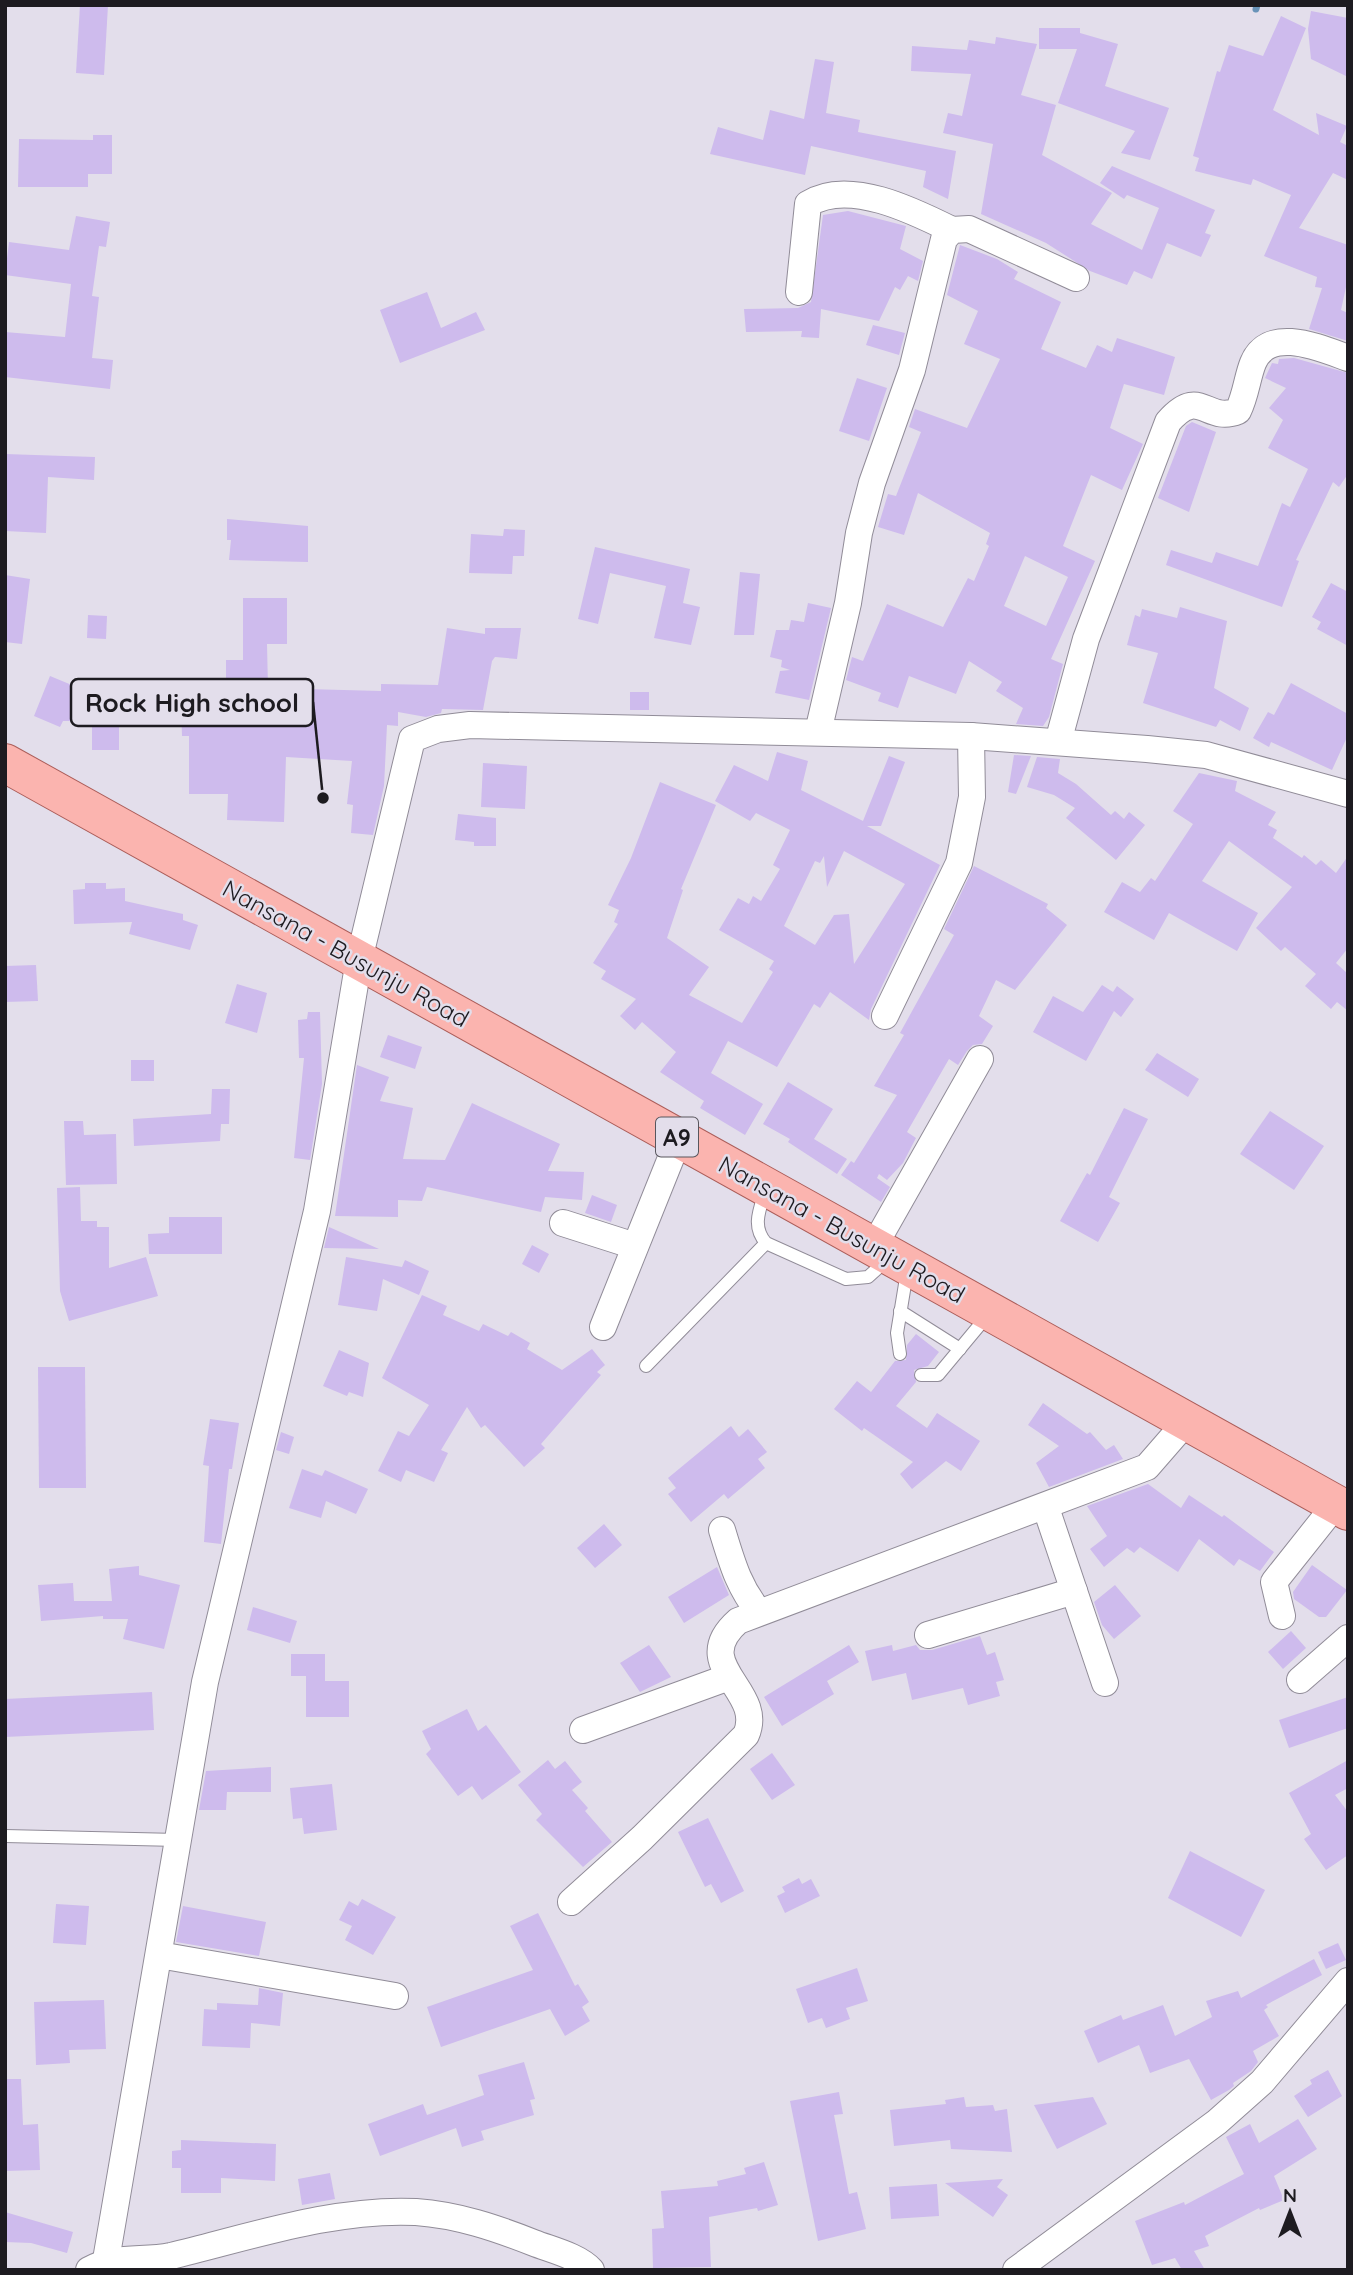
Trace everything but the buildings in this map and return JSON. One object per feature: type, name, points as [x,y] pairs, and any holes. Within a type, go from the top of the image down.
[{"type":"main road","name":"Nansana - Busunju Road","points":[[5,763],[1342,1507]]},
{"type":"street","points":[[799,292],[808,204],[820,196],[833,194],[903,206],[953,230],[969,229],[1076,278]]},
{"type":"street","points":[[818,732],[848,603],[859,533],[912,370],[944,239],[953,230]]},
{"type":"street","points":[[1058,742],[1086,639],[1168,422],[1183,406],[1190,405],[1223,414],[1238,411],[1253,363],[1261,348],[1275,343],[1311,344],[1348,358]]},
{"type":"street","points":[[591,2270],[496,2228],[456,2217],[415,2212],[297,2225],[169,2256],[97,2265],[159,1955],[205,1682],[317,1210],[359,960],[412,739],[438,729],[470,725],[971,736],[1206,755],[1348,794]]},
{"type":"street","points":[[885,1016],[959,863],[972,797],[971,736]]},
{"type":"street","points":[[891,1256],[980,1059]]},
{"type":"street","points":[[603,1327],[679,1138]]},
{"type":"street","points":[[563,1223],[635,1246]]},
{"type":"street","points":[[571,1902],[642,1838],[746,1735],[751,1724],[750,1713],[722,1666],[721,1642],[738,1621],[1046,1508],[1147,1467],[1187,1421]]},
{"type":"street","points":[[1282,1616],[1274,1582],[1342,1507]]},
{"type":"street","points":[[1046,1508],[1105,1683]]},
{"type":"street","points":[[722,1530],[734,1573],[743,1592],[760,1612]]},
{"type":"street","points":[[928,1635],[1074,1591]]},
{"type":"street","points":[[1300,1680],[1348,1638]]},
{"type":"street","points":[[583,1730],[729,1676]]},
{"type":"street","points":[[159,1955],[395,1996]]},
{"type":"street","points":[[1016,2270],[1217,2122],[1262,2082],[1348,1981]]},
{"type":"lane","points":[[766,1187],[756,1222],[760,1236],[766,1243],[846,1279],[868,1276],[891,1256]]},
{"type":"lane","points":[[646,1366],[766,1243]]},
{"type":"lane","points":[[891,1256],[900,1311],[897,1333],[900,1354]]},
{"type":"lane","points":[[900,1311],[960,1349]]},
{"type":"lane","points":[[921,1375],[939,1375],[990,1312]]},
{"type":"lane","points":[[5,1836],[178,1840]]},
{"type":"waterway","points":[[1256,9],[1257,5]]},
{"type":"place","name":"Rock High school","points":[[323,798]]}]
